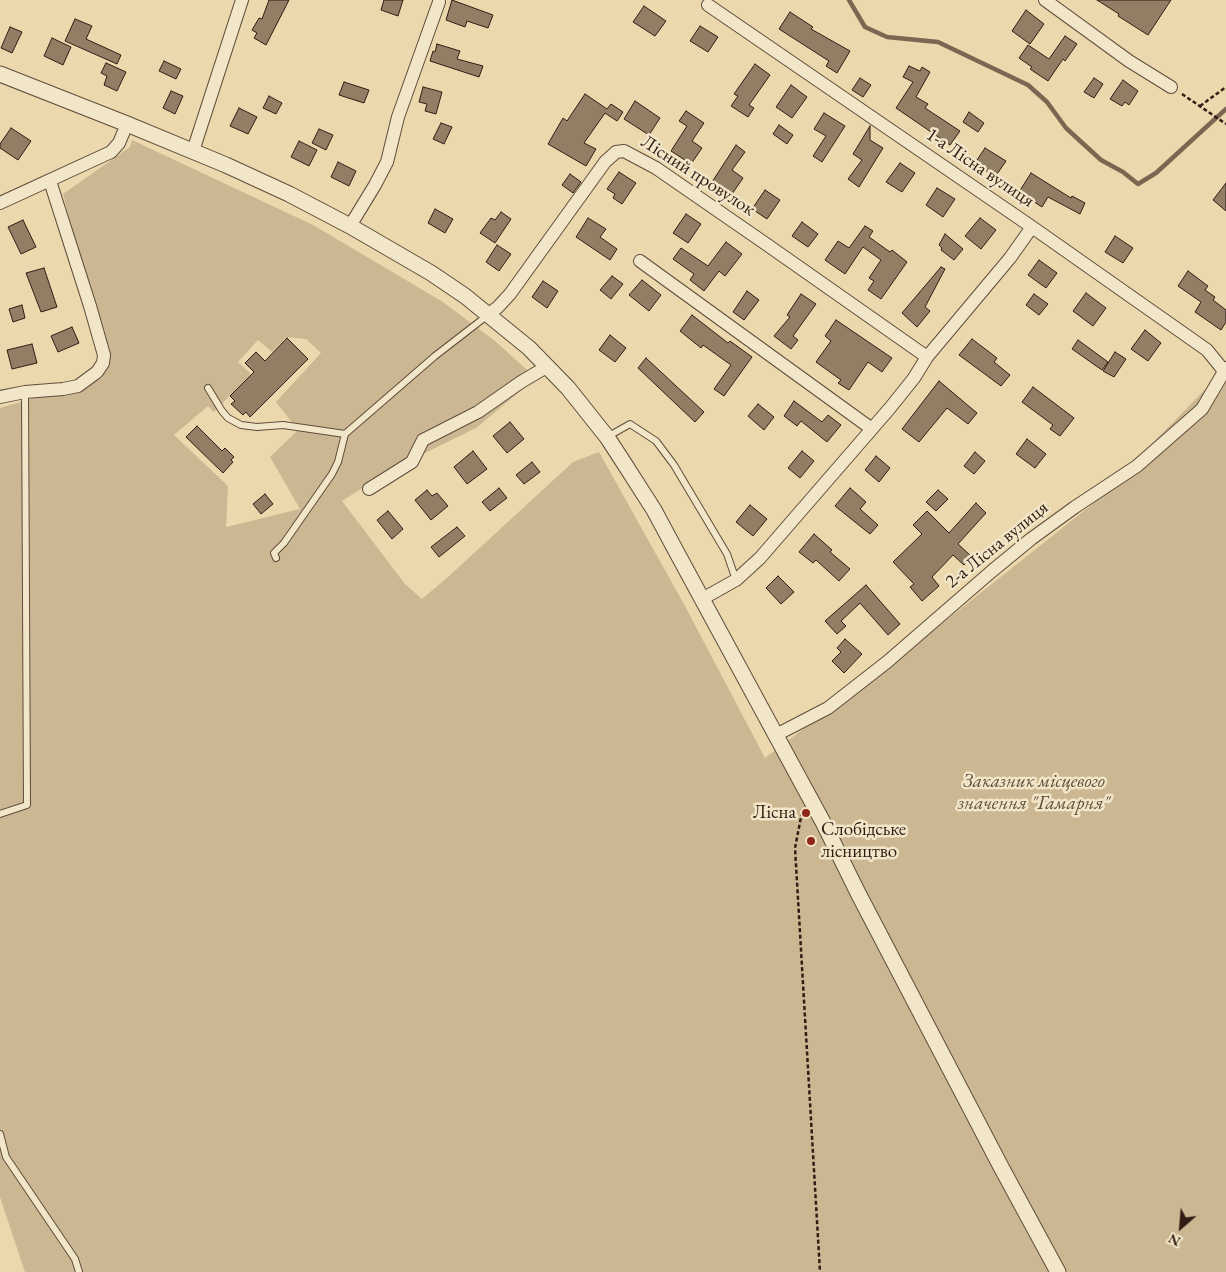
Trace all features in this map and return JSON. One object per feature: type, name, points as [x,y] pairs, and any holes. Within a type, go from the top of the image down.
[{"type":"street","points":[[193,151],[242,0]]},
{"type":"street","points":[[1045,0],[1129,61],[1171,87]]},
{"type":"street","points":[[350,226],[387,162],[398,117],[439,2]]},
{"type":"street","name":"1-а Лісна вулиця","points":[[708,5],[1032,227],[1207,350],[1225,369]]},
{"type":"street","points":[[0,74],[193,151],[289,194],[350,226],[443,281],[489,314],[548,366],[568,388],[607,437],[654,510],[806,790],[1000,1166],[1058,1272]]},
{"type":"street","points":[[0,203],[111,152],[120,143],[127,124]]},
{"type":"street","name":"Лісний провулок","points":[[489,314],[510,294],[605,162],[616,152],[624,151],[644,161],[711,206],[927,357]]},
{"type":"street","points":[[0,396],[25,392],[63,390],[78,386],[97,372],[104,359],[90,306],[50,181]]},
{"type":"street","points":[[702,599],[736,580],[760,558],[914,378],[927,357],[1010,258],[1032,227]]},
{"type":"street","points":[[640,261],[872,429]]},
{"type":"street","points":[[370,490],[412,462],[423,440],[471,416],[548,366]]},
{"type":"street","name":"2-а Лісна вулиця","points":[[776,735],[828,708],[886,662],[992,570],[1031,539],[1137,466],[1202,409],[1225,369]]},
{"type":"lane","points":[[276,558],[274,553],[284,543],[332,474],[338,462],[345,434],[435,356],[489,314]]},
{"type":"lane","points":[[208,388],[222,411],[235,423],[250,426],[283,424],[345,434]]},
{"type":"lane","points":[[0,814],[27,805],[25,392]]},
{"type":"lane","points":[[607,437],[630,424],[656,441],[674,465],[727,554],[736,580]]},
{"type":"lane","points":[[0,1134],[6,1157],[75,1259],[79,1272]]},
{"type":"path","points":[[1200,106],[1226,86]]},
{"type":"path","points":[[1171,87],[1226,124]]},
{"type":"path","points":[[806,790],[795,848],[820,1272]]},
{"type":"green space","name":"Заказник місцевого значення \"Гамарня\"","points":[[132,140],[313,225],[443,302],[495,341],[536,378],[476,428],[394,468],[342,501],[405,584],[422,599],[573,462],[599,452],[685,606],[765,758],[944,622],[1095,502],[1226,368],[1226,1272],[25,1272],[0,1197],[0,408],[103,378],[104,355],[63,194],[130,147]],"holes":[[[286,337],[306,339],[321,353],[276,402],[298,430],[270,457],[300,509],[226,527],[228,486],[174,435],[208,406],[214,412],[251,374],[238,362],[258,340],[272,352]]]},
{"type":"building","points":[[269,0],[289,0],[266,45],[254,38],[257,33],[252,30],[259,18],[262,19]]},
{"type":"building","points":[[384,0],[403,0],[398,16],[381,10]]},
{"type":"building","points":[[452,0],[493,15],[488,28],[467,21],[465,27],[446,20]]},
{"type":"building","points":[[1097,0],[1171,0],[1148,35]]},
{"type":"building","points":[[644,6],[666,21],[655,36],[633,22]]},
{"type":"building","points":[[1026,10],[1044,24],[1030,44],[1012,31]]},
{"type":"building","points":[[790,12],[813,27],[811,29],[850,51],[837,73],[826,66],[829,61],[779,29]]},
{"type":"building","points":[[75,19],[92,26],[86,39],[121,55],[117,64],[65,41]]},
{"type":"building","points":[[700,26],[718,37],[708,52],[690,41]]},
{"type":"building","points":[[10,27],[22,32],[12,53],[1,48]]},
{"type":"building","points":[[1065,36],[1077,44],[1065,61],[1063,59],[1048,81],[1030,69],[1032,67],[1019,58],[1028,45],[1049,59]]},
{"type":"building","points":[[52,38],[71,47],[63,65],[44,56]]},
{"type":"building","points":[[437,44],[460,51],[457,59],[483,66],[479,77],[430,61]]},
{"type":"building","points":[[164,61],[181,69],[176,79],[159,71]]},
{"type":"building","points":[[106,63],[126,72],[117,91],[104,85],[107,76],[101,73]]},
{"type":"building","points":[[755,64],[770,75],[749,105],[754,108],[748,117],[731,106],[738,96],[734,94]]},
{"type":"building","points":[[909,66],[920,71],[922,67],[930,72],[916,97],[928,104],[925,108],[960,131],[950,145],[896,108],[913,82],[903,77]]},
{"type":"building","points":[[860,78],[871,85],[863,97],[852,90]]},
{"type":"building","points":[[1094,78],[1103,84],[1094,98],[1084,92]]},
{"type":"building","points":[[1123,80],[1138,91],[1129,105],[1125,102],[1122,106],[1110,99]]},
{"type":"building","points":[[344,82],[369,90],[364,103],[339,95]]},
{"type":"building","points":[[791,85],[807,97],[792,118],[776,107]]},
{"type":"building","points":[[423,87],[442,92],[436,114],[425,111],[427,104],[419,102]]},
{"type":"building","points":[[171,91],[183,96],[175,114],[163,108]]},
{"type":"building","points":[[585,94],[607,109],[611,104],[623,112],[617,121],[605,113],[584,143],[596,149],[586,166],[548,144],[563,118],[567,121]]},
{"type":"building","points":[[269,96],[282,103],[276,114],[263,108]]},
{"type":"building","points":[[635,101],[660,118],[649,135],[624,119]]},
{"type":"building","points":[[239,108],[257,117],[248,134],[230,126]]},
{"type":"building","points":[[686,111],[704,123],[692,141],[702,148],[691,164],[671,151],[687,126],[679,121]]},
{"type":"building","points":[[969,112],[984,123],[978,132],[963,122]]},
{"type":"building","points":[[824,113],[845,126],[822,162],[813,156],[826,136],[814,129]]},
{"type":"building","points":[[441,123],[452,127],[444,144],[433,139]]},
{"type":"building","points":[[779,125],[793,135],[787,144],[773,134]]},
{"type":"building","points":[[870,126],[870,140],[883,148],[859,187],[848,179],[862,160],[853,154]]},
{"type":"building","points":[[11,128],[31,141],[18,160],[0,148],[0,144]]},
{"type":"building","points":[[319,129],[333,135],[326,150],[312,143]]},
{"type":"building","points":[[299,141],[317,150],[309,166],[291,157]]},
{"type":"building","points":[[736,145],[745,152],[732,170],[743,178],[732,194],[712,182]]},
{"type":"building","points":[[985,148],[1006,161],[995,177],[975,163]]},
{"type":"building","points":[[338,162],[356,171],[349,186],[331,177]]},
{"type":"building","points":[[900,163],[915,173],[902,192],[886,182]]},
{"type":"building","points":[[619,172],[636,183],[622,204],[613,198],[615,194],[607,189]]},
{"type":"building","points":[[1031,173],[1071,198],[1072,196],[1085,203],[1080,214],[1048,197],[1042,207],[1019,192]]},
{"type":"building","points":[[570,174],[581,182],[573,193],[562,185]]},
{"type":"building","points":[[1226,183],[1226,211],[1213,200]]},
{"type":"building","points":[[937,188],[955,199],[943,217],[926,205]]},
{"type":"building","points":[[765,190],[780,200],[767,219],[752,209]]},
{"type":"building","points":[[435,209],[453,219],[445,233],[428,223]]},
{"type":"building","points":[[501,212],[511,219],[495,243],[480,233],[491,218],[495,220]]},
{"type":"building","points":[[686,214],[701,224],[688,243],[673,233]]},
{"type":"building","points":[[588,218],[606,229],[600,237],[617,249],[610,260],[576,237]]},
{"type":"building","points":[[980,218],[996,230],[981,249],[965,236]]},
{"type":"building","points":[[23,220],[36,247],[21,254],[8,227]]},
{"type":"building","points":[[802,222],[818,234],[808,247],[792,236]]},
{"type":"building","points":[[865,226],[873,231],[869,237],[890,252],[892,250],[907,262],[881,299],[868,290],[874,281],[869,278],[881,260],[863,247],[845,274],[825,260],[838,241],[849,248]]},
{"type":"building","points":[[945,234],[963,249],[954,260],[941,250],[942,248],[939,245]]},
{"type":"building","points":[[1115,236],[1133,248],[1123,263],[1105,252]]},
{"type":"building","points":[[726,242],[742,254],[725,276],[719,271],[704,291],[690,280],[694,274],[673,259],[681,248],[708,266]]},
{"type":"building","points":[[497,245],[511,254],[499,271],[486,262]]},
{"type":"building","points":[[1039,260],[1057,273],[1046,288],[1028,275]]},
{"type":"building","points":[[941,267],[945,269],[925,307],[930,311],[917,327],[902,313]]},
{"type":"building","points":[[44,268],[57,307],[41,312],[26,273]]},
{"type":"building","points":[[1188,271],[1208,286],[1205,290],[1215,297],[1213,300],[1226,310],[1226,322],[1221,330],[1195,312],[1201,302],[1178,286]]},
{"type":"building","points":[[612,276],[623,284],[611,299],[600,290]]},
{"type":"building","points":[[642,280],[661,295],[649,311],[629,295]]},
{"type":"building","points":[[543,281],[558,291],[547,308],[532,297]]},
{"type":"building","points":[[747,291],[759,300],[744,320],[733,312]]},
{"type":"building","points":[[1086,293],[1106,308],[1093,326],[1073,311]]},
{"type":"building","points":[[801,294],[816,304],[793,336],[798,340],[791,349],[774,336],[790,317],[787,315]]},
{"type":"building","points":[[1034,294],[1048,304],[1039,315],[1026,305]]},
{"type":"building","points":[[22,305],[25,318],[13,322],[9,309]]},
{"type":"building","points":[[692,315],[728,343],[730,341],[752,357],[724,396],[714,389],[731,365],[703,345],[701,348],[680,331]]},
{"type":"building","points":[[836,320],[892,358],[882,372],[868,362],[849,390],[838,383],[841,380],[816,362],[831,341],[825,336]]},
{"type":"building","points":[[72,327],[79,343],[58,352],[51,336]]},
{"type":"building","points":[[1145,330],[1161,343],[1148,361],[1131,349]]},
{"type":"building","points":[[610,335],[626,348],[615,362],[599,350]]},
{"type":"building","points":[[287,338],[308,359],[250,417],[246,412],[243,415],[231,404],[235,401],[230,396],[254,372],[245,363],[256,352],[265,361]]},
{"type":"building","points":[[972,339],[997,358],[994,362],[1010,375],[1001,386],[959,355]]},
{"type":"building","points":[[1078,340],[1108,362],[1102,370],[1072,349]]},
{"type":"building","points":[[32,344],[37,363],[12,369],[7,350]]},
{"type":"building","points":[[1115,352],[1126,359],[1114,377],[1103,371]]},
{"type":"building","points":[[646,358],[704,412],[695,422],[638,368]]},
{"type":"building","points":[[939,381],[977,413],[968,424],[947,408],[919,442],[902,429]]},
{"type":"building","points":[[1033,387],[1074,418],[1060,436],[1050,429],[1053,425],[1022,402]]},
{"type":"building","points":[[794,401],[822,422],[828,415],[841,425],[827,442],[801,421],[797,426],[784,416]]},
{"type":"building","points":[[758,404],[774,417],[764,430],[748,416]]},
{"type":"building","points":[[510,422],[524,439],[507,453],[493,436]]},
{"type":"building","points":[[197,426],[222,451],[225,448],[234,457],[231,460],[233,462],[223,473],[186,437]]},
{"type":"building","points":[[1027,439],[1046,454],[1035,468],[1016,454]]},
{"type":"building","points":[[473,451],[487,469],[467,484],[454,467]]},
{"type":"building","points":[[802,451],[814,461],[800,478],[788,468]]},
{"type":"building","points":[[975,452],[985,461],[974,474],[964,466]]},
{"type":"building","points":[[876,456],[890,468],[879,482],[865,470]]},
{"type":"building","points":[[532,462],[540,472],[524,484],[516,475]]},
{"type":"building","points":[[499,488],[507,498],[490,511],[482,502]]},
{"type":"building","points":[[850,488],[866,502],[860,509],[878,525],[870,534],[835,506]]},
{"type":"building","points":[[427,490],[432,496],[437,493],[448,506],[431,520],[415,500]]},
{"type":"building","points":[[938,490],[948,499],[936,511],[926,502]]},
{"type":"building","points":[[265,494],[273,504],[261,514],[253,504]]},
{"type":"building","points":[[976,503],[986,513],[958,544],[972,557],[964,565],[953,555],[932,577],[939,586],[922,601],[910,587],[914,584],[893,562],[922,534],[913,525],[927,511],[949,533]]},
{"type":"building","points":[[750,505],[767,519],[753,536],[736,522]]},
{"type":"building","points":[[388,511],[403,529],[392,539],[377,520]]},
{"type":"building","points":[[457,527],[465,536],[439,557],[431,547]]},
{"type":"building","points":[[814,534],[832,550],[830,552],[850,569],[839,581],[816,560],[813,563],[799,552]]},
{"type":"building","points":[[778,576],[794,592],[781,604],[766,588]]},
{"type":"building","points":[[866,585],[900,624],[888,635],[860,603],[841,621],[846,626],[837,634],[825,621]]},
{"type":"building","points":[[845,639],[862,654],[844,673],[832,661],[841,652],[837,648]]},
{"type":"waterway","points":[[849,0],[865,27],[887,37],[938,42],[1028,85],[1047,102],[1066,128],[1101,160],[1123,172],[1138,184],[1156,173],[1226,109]]},
{"type":"place","name":"Лісна","points":[[806,813]]},
{"type":"place","name":"Слобідське лісництво","points":[[811,841]]}]
